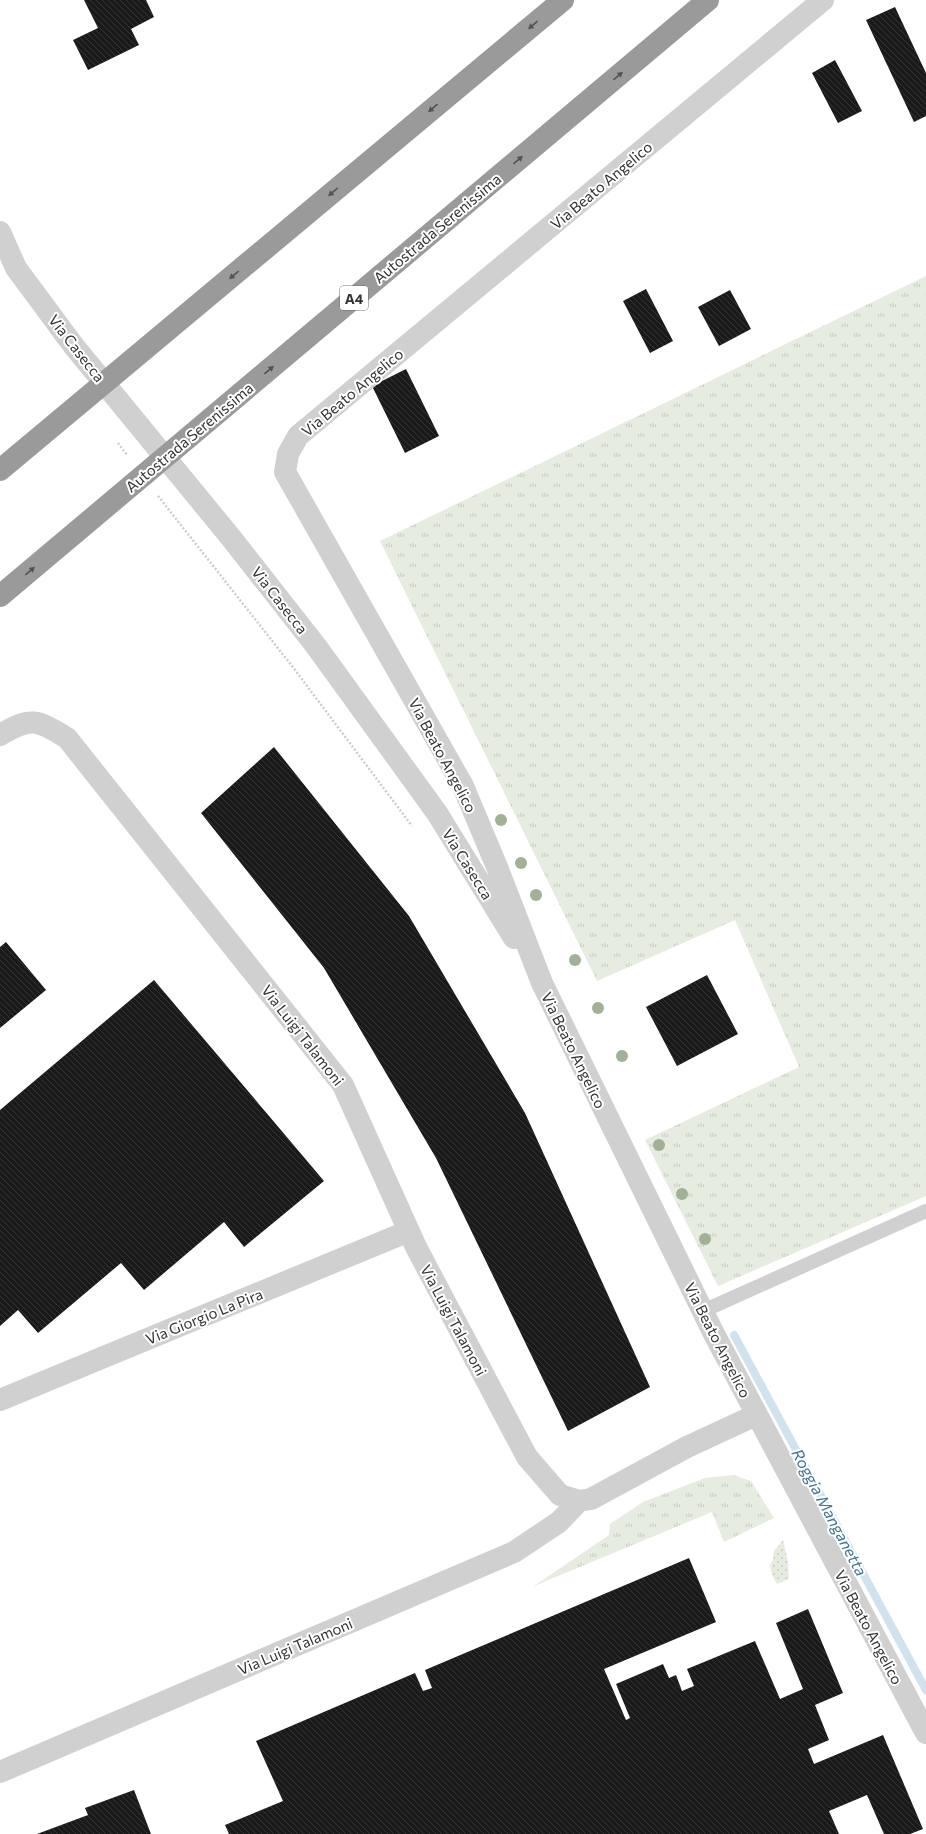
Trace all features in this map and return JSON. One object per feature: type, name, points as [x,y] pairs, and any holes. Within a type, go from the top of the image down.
[{"type":"highway","points":[[0,470],[563,0]]},
{"type":"highway","name":"Autostrada Serenissima","points":[[0,596],[708,0]]},
{"type":"street","name":"Via Beato Angelico","points":[[823,0],[298,436],[288,454],[285,472],[463,786],[497,867],[542,983],[756,1416],[926,1733]]},
{"type":"street","name":"Via Casecca","points":[[0,232],[16,268],[73,345],[232,538],[316,646],[437,813],[542,983]]},
{"type":"street","name":"Via Luigi Talamoni","points":[[0,735],[26,722],[43,724],[67,738],[102,780],[343,1085],[409,1231],[526,1458],[560,1495],[579,1501],[591,1499],[687,1447],[756,1416]]},
{"type":"street","name":"Via Giorgio La Pira","points":[[0,1400],[409,1231]]},
{"type":"street","name":"Via Luigi Talamoni","points":[[0,1772],[514,1552],[559,1522],[579,1501]]},
{"type":"lane","points":[[703,1311],[926,1211]]},
{"type":"path","points":[[116,441],[130,460]]},
{"type":"path","points":[[154,490],[292,666]]},
{"type":"green space","points":[[926,276],[926,1196],[718,1286],[645,1140],[799,1067],[735,920],[597,981],[380,541]]},
{"type":"green space","points":[[733,1475],[751,1481],[774,1518],[724,1542],[712,1512],[534,1586],[609,1535],[610,1524],[643,1502],[705,1478]]},
{"type":"green space","points":[[783,1540],[788,1561],[789,1579],[777,1584],[772,1575],[770,1565],[773,1560],[774,1551]]},
{"type":"building","points":[[84,0],[146,0],[154,17],[131,29],[139,45],[88,70],[73,40],[98,28]]},
{"type":"building","points":[[895,7],[926,73],[926,116],[914,122],[866,20]]},
{"type":"building","points":[[835,60],[862,111],[838,123],[812,73]]},
{"type":"building","points":[[646,289],[673,341],[650,353],[623,301]]},
{"type":"building","points":[[730,290],[751,329],[719,346],[698,307]]},
{"type":"building","points":[[406,369],[439,436],[405,453],[372,386]]},
{"type":"building","points":[[274,747],[409,916],[525,1113],[650,1387],[568,1431],[436,1158],[324,968],[201,813]]},
{"type":"building","points":[[6,942],[46,990],[0,1028],[0,947]]},
{"type":"building","points":[[707,975],[738,1034],[677,1066],[646,1007]]},
{"type":"building","points":[[154,980],[324,1181],[244,1247],[224,1222],[144,1290],[121,1263],[38,1333],[18,1310],[0,1326],[0,1110]]},
{"type":"building","points":[[689,1558],[716,1622],[604,1669],[626,1720],[630,1718],[616,1684],[663,1664],[669,1678],[676,1675],[682,1691],[694,1686],[687,1669],[755,1641],[780,1699],[803,1689],[776,1623],[808,1609],[843,1693],[815,1705],[829,1740],[808,1749],[814,1764],[883,1735],[923,1829],[910,1834],[884,1834],[867,1795],[829,1811],[839,1834],[229,1834],[225,1825],[283,1801],[256,1741],[415,1673],[423,1691],[432,1688],[425,1670]]},
{"type":"building","points":[[134,1790],[151,1834],[37,1834],[88,1815],[85,1808]]},
{"type":"waterway","name":"Roggia Manganetta","points":[[734,1335],[926,1690]]}]
